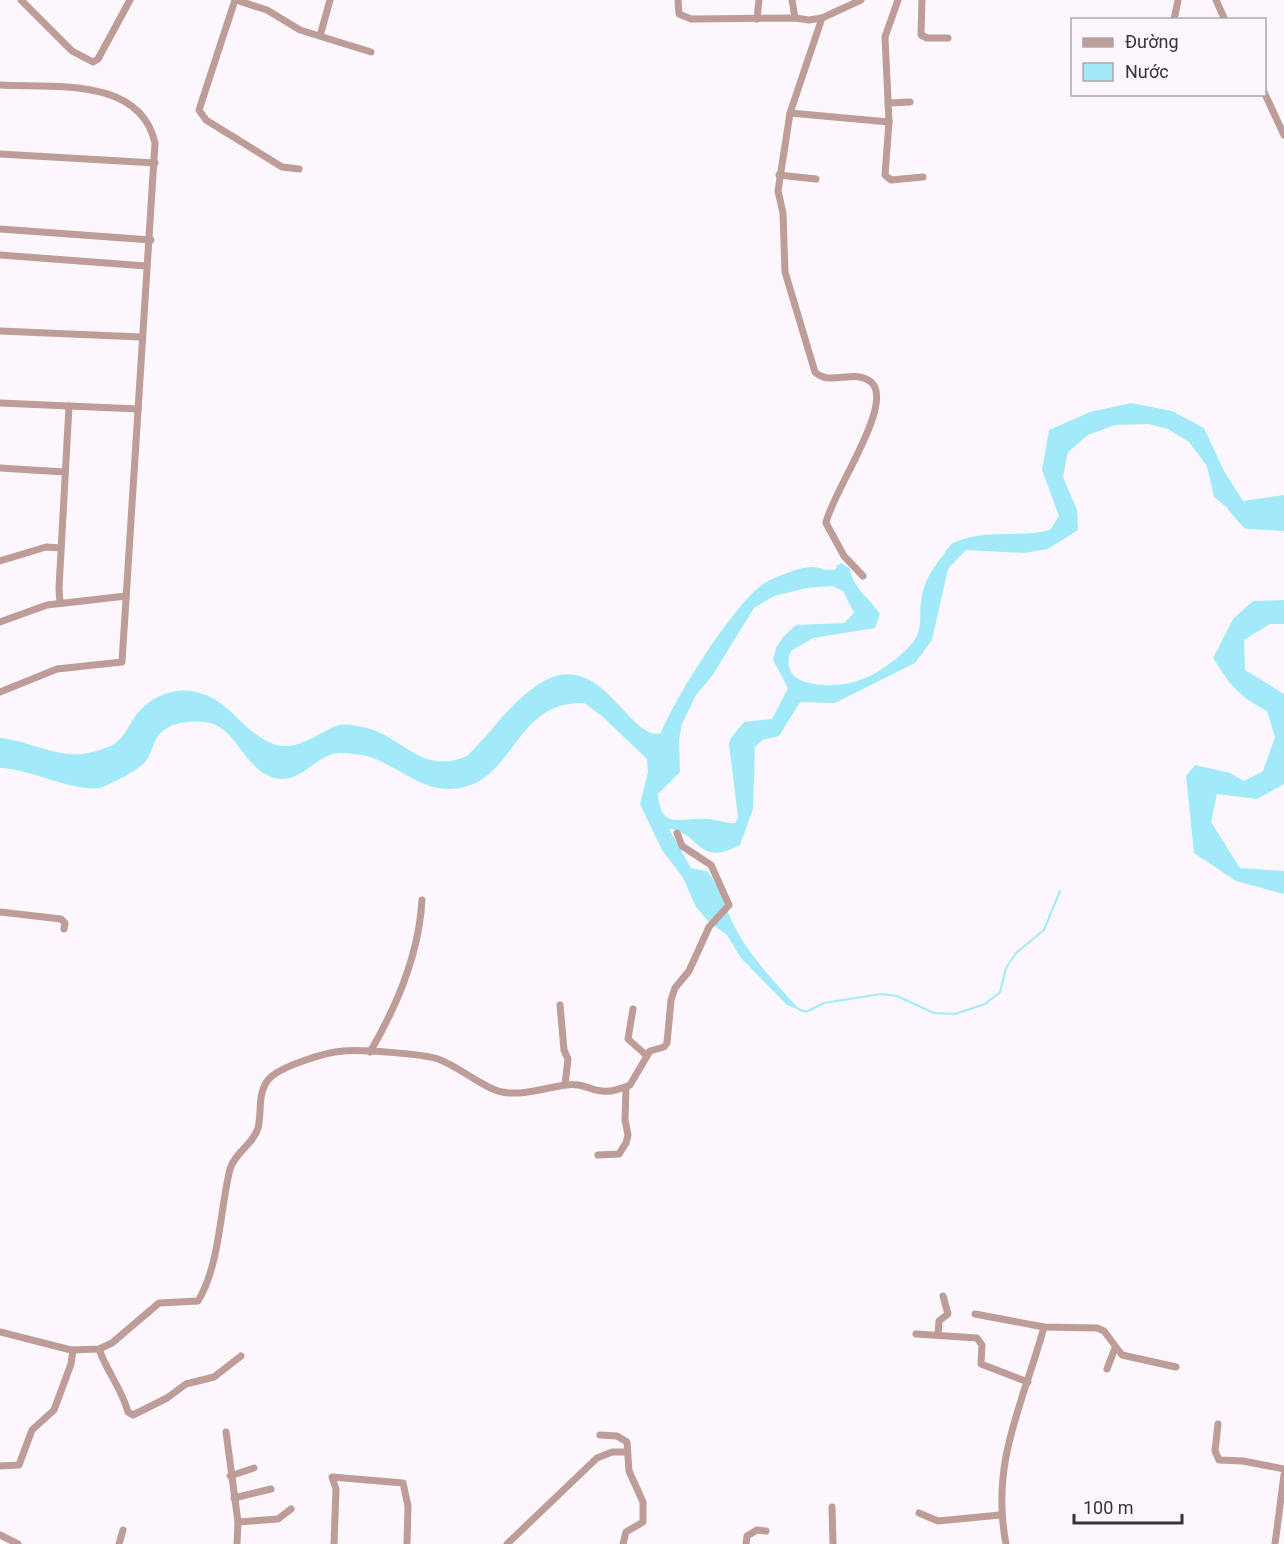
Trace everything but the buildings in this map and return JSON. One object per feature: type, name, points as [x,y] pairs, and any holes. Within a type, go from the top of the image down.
[{"type":"street","points":[[21,0],[43,25],[72,51],[93,62],[98,59],[130,0]]},
{"type":"street","points":[[299,169],[282,167],[206,120],[199,110],[235,0],[260,8],[300,30],[371,52]]},
{"type":"street","points":[[320,36],[330,0]]},
{"type":"street","points":[[678,0],[679,14],[691,19],[795,18],[809,20],[822,18],[861,0]]},
{"type":"street","points":[[757,19],[759,0]]},
{"type":"street","points":[[792,0],[795,18]]},
{"type":"street","points":[[839,0],[842,8]]},
{"type":"street","points":[[898,0],[885,37],[889,122],[887,178],[923,177]]},
{"type":"street","points":[[922,0],[921,35],[927,38],[948,38]]},
{"type":"street","points":[[1174,18],[1178,0]]},
{"type":"street","points":[[1216,2],[1224,18]]},
{"type":"street","points":[[822,18],[790,113],[779,175],[778,198],[783,213],[785,272],[814,372],[826,378],[854,375],[862,377],[872,383],[878,392],[879,402],[866,435],[826,523],[844,556],[863,576]]},
{"type":"street","points":[[0,85],[82,89],[118,97],[132,105],[152,129],[155,163],[151,240],[146,266],[141,337],[122,662],[57,669],[0,692]]},
{"type":"street","points":[[1266,96],[1284,135]]},
{"type":"street","points":[[888,103],[910,102]]},
{"type":"street","points":[[790,113],[889,122]]},
{"type":"street","points":[[0,154],[155,163]]},
{"type":"street","points":[[779,175],[816,179]]},
{"type":"street","points":[[0,229],[151,240]]},
{"type":"street","points":[[0,255],[146,266]]},
{"type":"street","points":[[0,331],[141,337]]},
{"type":"street","points":[[0,403],[138,408]]},
{"type":"street","points":[[60,603],[69,406]]},
{"type":"street","points":[[0,468],[65,472]]},
{"type":"street","points":[[0,561],[46,547],[61,548]]},
{"type":"street","points":[[0,622],[60,603],[126,596]]},
{"type":"street","points":[[0,1332],[73,1350],[99,1349],[112,1343],[159,1303],[198,1300],[211,1266],[231,1169],[239,1153],[254,1137],[258,1126],[262,1093],[269,1078],[284,1069],[334,1052],[354,1050],[431,1057],[456,1066],[480,1082],[503,1092],[552,1089],[565,1085],[604,1093],[626,1087],[633,1082],[646,1055],[668,1043],[673,993],[689,971],[709,927],[728,908],[727,900],[711,865],[682,846],[677,833]]},
{"type":"street","points":[[370,1052],[387,1024],[414,954],[422,900]]},
{"type":"street","points":[[0,912],[61,919],[65,923],[64,929]]},
{"type":"street","points":[[560,1005],[564,1050],[568,1059],[565,1085]]},
{"type":"street","points":[[633,1009],[628,1039],[646,1055]]},
{"type":"street","points":[[598,1155],[619,1154],[626,1143],[626,1087]]},
{"type":"street","points":[[938,1335],[939,1321],[948,1314],[943,1296]]},
{"type":"street","points":[[975,1314],[1044,1327],[1104,1330],[1115,1348],[1122,1354],[1176,1367]]},
{"type":"street","points":[[1006,1544],[1000,1515],[1006,1445],[1044,1327]]},
{"type":"street","points":[[916,1334],[964,1335],[980,1339],[981,1364],[1028,1382]]},
{"type":"street","points":[[1107,1369],[1115,1348]]},
{"type":"street","points":[[99,1349],[106,1368],[119,1386],[128,1412],[133,1415],[167,1398],[186,1384],[214,1377],[241,1356]]},
{"type":"street","points":[[0,1466],[19,1465],[32,1430],[52,1414],[68,1374],[73,1350]]},
{"type":"street","points":[[1218,1424],[1215,1451],[1219,1460],[1243,1461],[1284,1469]]},
{"type":"street","points":[[226,1432],[230,1476],[238,1522],[237,1544]]},
{"type":"street","points":[[600,1435],[613,1435],[625,1440],[628,1445],[628,1471],[644,1509],[643,1522],[626,1532],[623,1544]]},
{"type":"street","points":[[507,1544],[597,1458],[612,1452],[627,1452]]},
{"type":"street","points":[[230,1476],[254,1468]]},
{"type":"street","points":[[1275,1544],[1284,1474]]},
{"type":"street","points":[[334,1544],[336,1489],[333,1477],[403,1483],[408,1506],[407,1544]]},
{"type":"street","points":[[234,1498],[271,1489]]},
{"type":"street","points":[[832,1507],[833,1544]]},
{"type":"street","points":[[238,1522],[278,1518],[291,1509]]},
{"type":"street","points":[[919,1513],[938,1521],[1000,1515]]},
{"type":"street","points":[[119,1544],[123,1530]]},
{"type":"street","points":[[746,1544],[747,1536],[753,1532],[766,1531]]},
{"type":"street","points":[[0,1535],[18,1544]]},
{"type":"water","points":[[1131,403],[1172,411],[1204,428],[1224,471],[1243,501],[1284,495],[1284,519],[1272,522],[1240,518],[1214,497],[1207,466],[1189,442],[1168,429],[1148,424],[1115,425],[1088,435],[1068,452],[1063,477],[1077,510],[1078,530],[1048,549],[1024,553],[966,550],[948,569],[932,640],[915,663],[835,703],[800,702],[779,736],[763,740],[755,747],[753,809],[740,845],[715,853],[700,847],[679,831],[669,829],[691,868],[707,871],[712,878],[734,925],[751,953],[800,1010],[787,1005],[741,958],[727,935],[709,922],[696,907],[683,878],[662,850],[640,804],[648,772],[647,759],[603,717],[584,703],[560,706],[542,715],[527,729],[489,774],[472,785],[450,789],[425,784],[378,760],[344,753],[323,758],[290,778],[274,778],[255,766],[225,731],[216,725],[198,721],[184,722],[165,729],[156,739],[148,758],[140,767],[105,786],[84,788],[26,772],[0,768],[0,738],[69,754],[93,752],[118,741],[141,709],[154,699],[184,690],[216,700],[260,737],[280,746],[297,744],[339,725],[347,724],[375,731],[423,757],[436,761],[451,761],[467,756],[514,705],[534,687],[546,680],[566,674],[584,677],[614,699],[638,725],[650,732],[661,733],[679,697],[709,649],[742,604],[757,589],[770,580],[795,570],[814,567],[832,570],[842,563],[850,569],[858,588],[880,614],[875,628],[813,638],[791,651],[788,664],[792,673],[800,680],[811,684],[838,685],[860,680],[885,667],[913,643],[919,630],[925,584],[951,544],[978,536],[1050,530],[1059,516],[1042,470],[1049,430],[1090,412]],"holes":[[[832,586],[843,591],[854,613],[844,623],[796,625],[783,637],[776,648],[773,660],[788,688],[772,719],[744,722],[731,738],[729,744],[738,817],[735,823],[711,819],[673,820],[668,818],[660,806],[658,794],[680,772],[679,739],[682,724],[696,695],[712,676],[754,608],[774,596],[807,588]]]},
{"type":"water","points":[[1284,600],[1284,624],[1270,624],[1244,640],[1245,670],[1284,694],[1284,784],[1257,799],[1217,794],[1211,822],[1240,868],[1284,871],[1284,894],[1236,881],[1194,853],[1186,776],[1195,765],[1230,773],[1244,781],[1263,771],[1275,737],[1267,711],[1248,700],[1236,689],[1213,658],[1233,619],[1253,601]]},
{"type":"waterway","points":[[1234,506],[1248,522],[1284,524]]},
{"type":"waterway","points":[[798,1009],[806,1012],[824,1003],[881,994],[897,996],[934,1013],[955,1014],[985,1004],[1000,992],[1006,968],[1016,953],[1044,930],[1060,891]]}]
